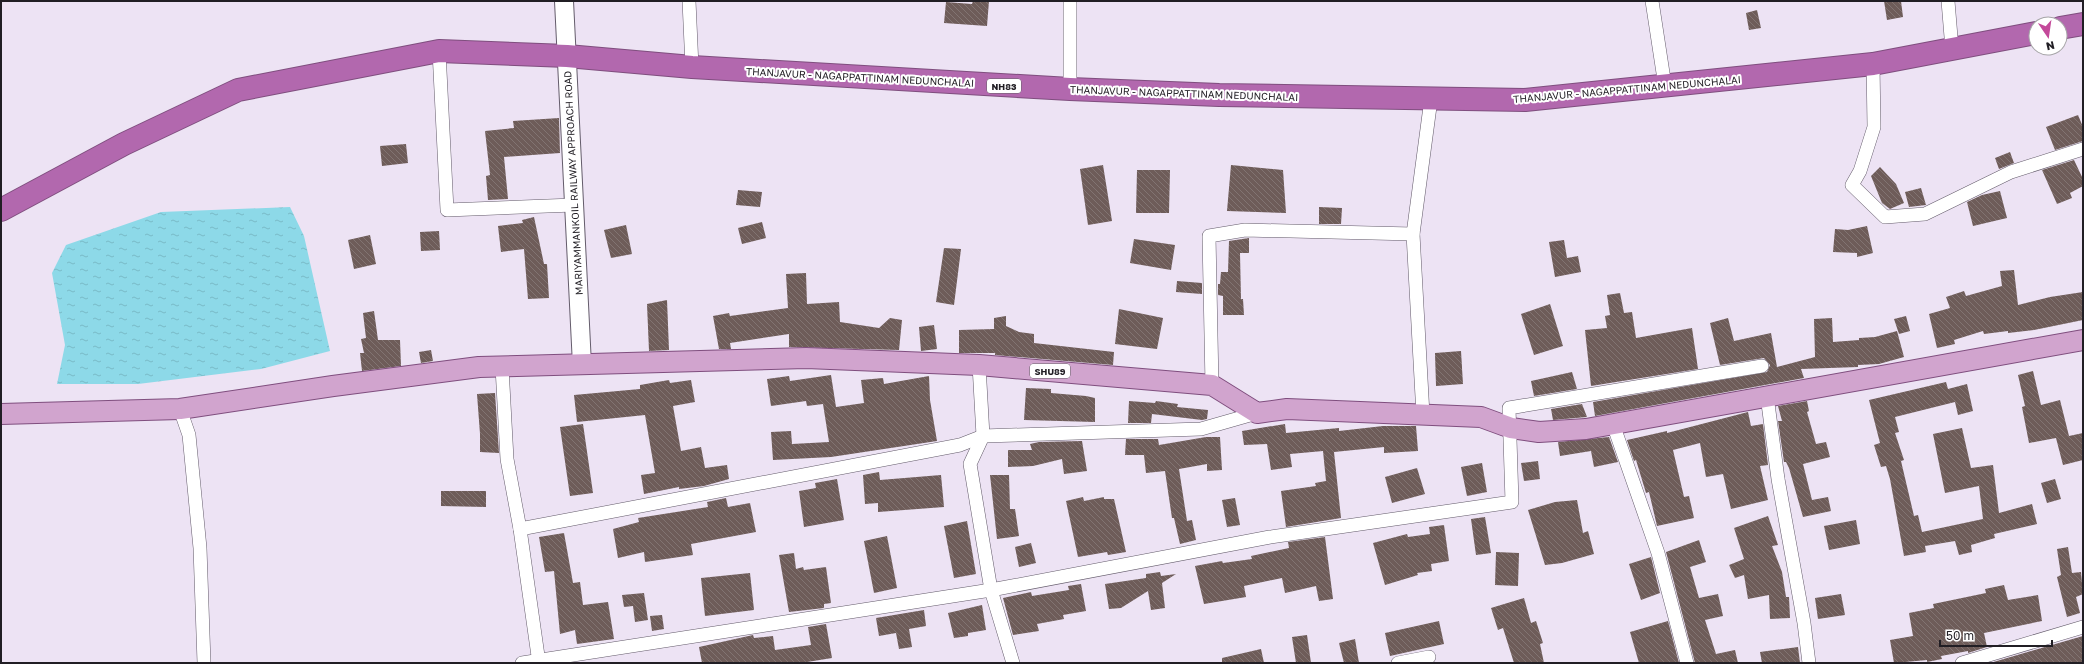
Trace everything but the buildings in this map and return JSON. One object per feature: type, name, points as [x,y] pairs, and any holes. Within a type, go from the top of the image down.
[{"type":"highway","points":[[2068,27],[2083,24]]},
{"type":"highway","name":"THANJAVUR - NAGAPPATTINAM NEDUNCHALAI","points":[[1,210],[124,144],[238,90],[439,51],[567,56],[692,67],[1070,89],[1219,95],[1525,100],[1873,64],[2028,35]]},
{"type":"main road","name":"MARIYAMMANKOIL RAILWAY APPROACH ROAD","points":[[564,1],[582,366]]},
{"type":"main road","points":[[1257,414],[1287,409],[1423,416],[1481,417],[1511,428],[1539,432],[1586,429],[2083,340]]},
{"type":"main road","name":"SHU89","points":[[1,414],[180,409],[333,386],[479,367],[582,366],[806,358],[979,365],[1212,385],[1257,414]]},
{"type":"street","points":[[689,1],[692,67]]},
{"type":"street","points":[[1070,1],[1070,89]]},
{"type":"street","points":[[1652,1],[1665,86]]},
{"type":"street","points":[[1948,1],[1952,49]]},
{"type":"street","points":[[439,51],[447,210],[574,206]]},
{"type":"street","points":[[1873,64],[1874,127],[1860,172],[1852,185],[1885,217],[1925,214],[2011,172],[2083,149]]},
{"type":"street","points":[[1423,416],[1413,234],[1431,99]]},
{"type":"street","points":[[1212,385],[1209,236],[1245,230],[1413,234]]},
{"type":"street","points":[[979,365],[983,436],[970,464],[991,590],[1013,663]]},
{"type":"street","points":[[522,663],[991,590],[1270,537],[1512,502],[1511,428],[1509,408],[1762,366]]},
{"type":"street","points":[[502,367],[507,459],[520,529],[538,661]]},
{"type":"street","points":[[1767,396],[1778,479],[1804,623],[1809,663]]},
{"type":"street","points":[[180,409],[189,435],[200,548],[204,663]]},
{"type":"street","points":[[520,529],[960,445],[983,436],[1201,429],[1257,414]]},
{"type":"street","points":[[1613,424],[1658,552],[1687,663]]},
{"type":"street","points":[[1962,663],[2083,627]]},
{"type":"street","points":[[1398,663],[1429,657]]},
{"type":"water","points":[[290,207],[304,236],[330,351],[261,369],[138,384],[57,384],[65,345],[52,273],[66,245],[161,212]]}]
